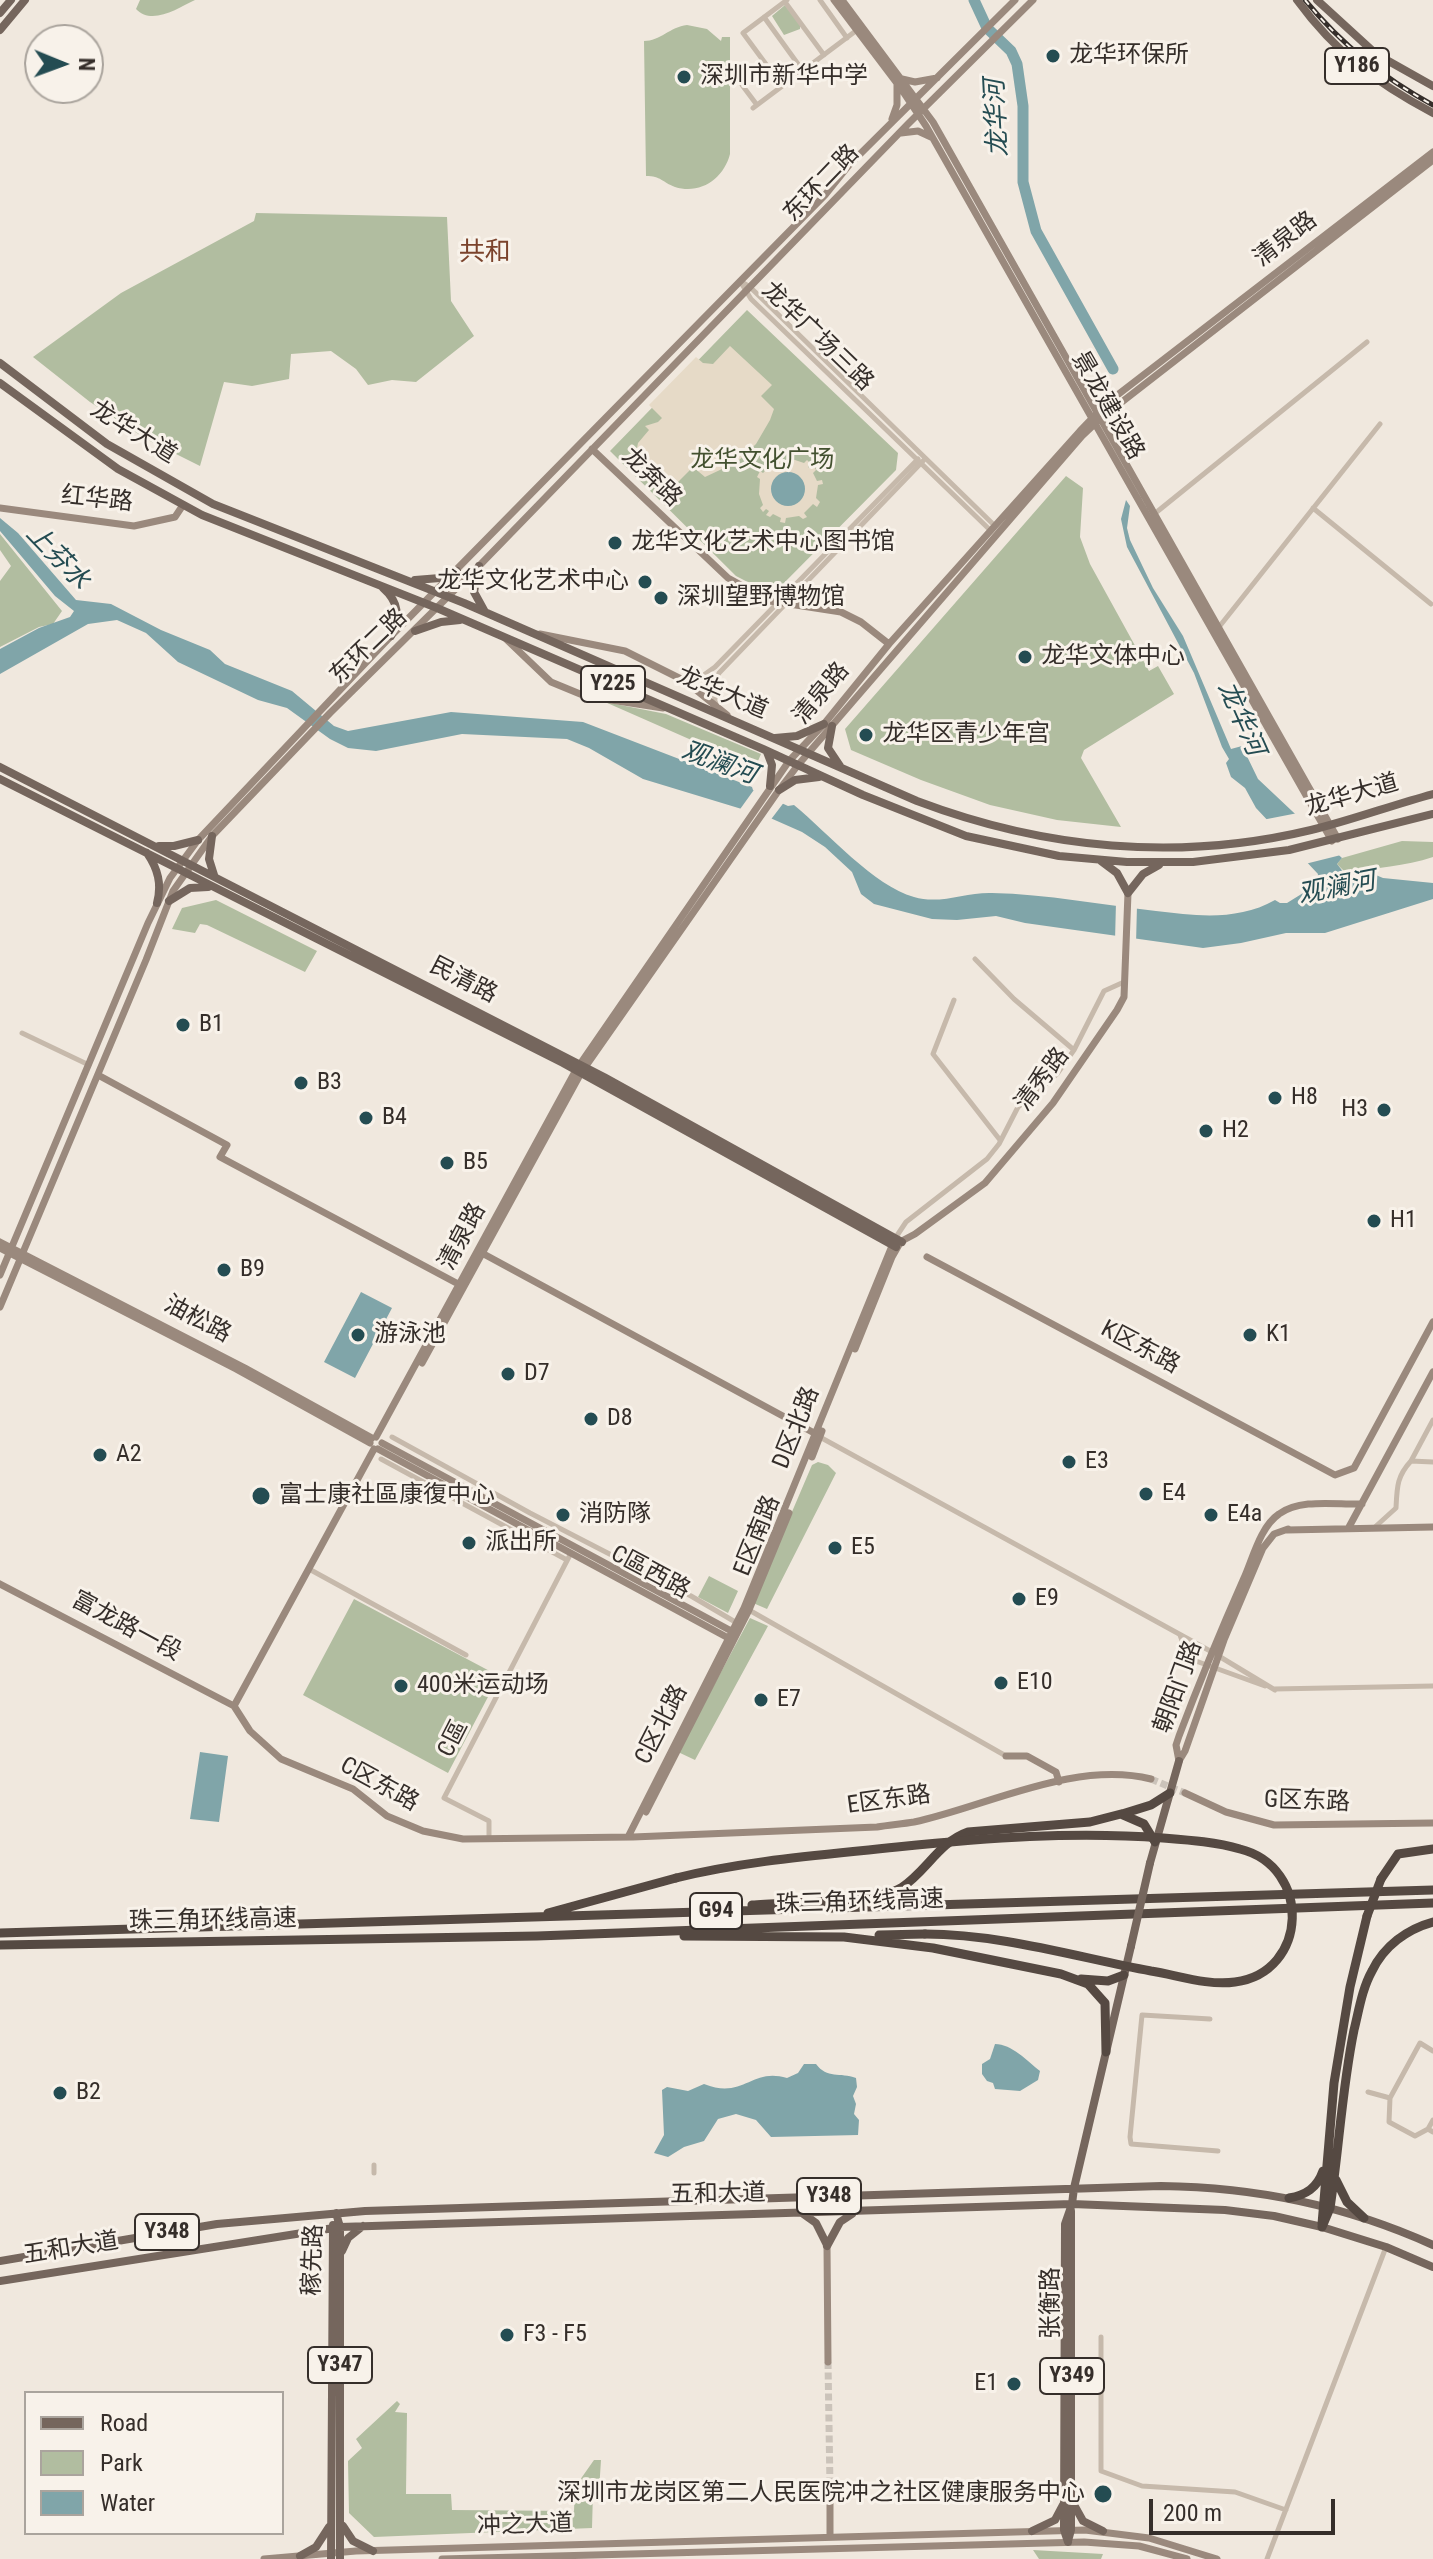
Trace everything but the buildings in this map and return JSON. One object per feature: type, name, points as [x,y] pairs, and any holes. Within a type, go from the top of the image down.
[{"type":"highway","points":[[630,1913],[881,1895],[905,1885],[956,1836],[968,1832],[1090,1822],[1151,1805],[1170,1793]]},
{"type":"highway","points":[[1121,1814],[1144,1824],[1155,1842]]},
{"type":"highway","points":[[518,1919],[556,1912],[676,1878],[761,1861],[1015,1836],[1120,1835],[1227,1846],[1257,1855],[1279,1873],[1287,1888],[1293,1918],[1291,1933],[1279,1956],[1261,1973],[1235,1982],[1195,1979],[980,1936],[537,1936]]},
{"type":"highway","points":[[1322,2227],[1330,2165],[1336,2066],[1352,1976],[1367,1916],[1381,1879],[1398,1854],[1433,1849]]},
{"type":"highway","name":"珠三角环线高速","points":[[0,1933],[1433,1890]]},
{"type":"highway","name":"珠三角环线高速","points":[[0,1945],[537,1936],[1433,1903]]},
{"type":"highway","points":[[1289,2198],[1300,2196],[1315,2186],[1330,2165],[1363,1995],[1377,1961],[1394,1942],[1433,1922]]},
{"type":"highway","points":[[844,1937],[946,1950],[1077,1979],[1108,1981],[1124,1975]]},
{"type":"highway","points":[[1077,1979],[1096,1991],[1105,2003],[1106,2052]]},
{"type":"highway","points":[[1336,2066],[1348,2068]]},
{"type":"highway","points":[[1330,2165],[1342,2194],[1364,2218]]},
{"type":"main road","points":[[0,13],[11,0]]},
{"type":"main road","points":[[0,30],[25,0]]},
{"type":"main road","name":"景龙建设路","points":[[834,0],[921,112],[1326,825]]},
{"type":"main road","name":"景龙建设路","points":[[842,0],[898,80]]},
{"type":"main road","name":"东环二路","points":[[327,711],[391,636],[825,195],[889,124],[1015,0]]},
{"type":"main road","name":"东环二路","points":[[0,1275],[157,903],[187,862],[198,840],[327,711],[415,631],[899,133],[1033,0]]},
{"type":"main road","name":"Y186","points":[[1297,0],[1340,52],[1364,72],[1433,113]]},
{"type":"main road","name":"Y186","points":[[1317,0],[1376,54],[1433,86]]},
{"type":"main road","points":[[889,124],[897,105],[898,80],[915,82],[939,77]]},
{"type":"main road","name":"景龙建设路","points":[[921,112],[932,138],[1081,403],[1096,418]]},
{"type":"main road","points":[[899,133],[918,131],[932,138]]},
{"type":"main road","name":"清泉路","points":[[828,725],[889,644],[1096,418],[1433,152]]},
{"type":"main road","name":"清泉路","points":[[234,1706],[580,1068],[745,823],[1096,418],[1433,160]]},
{"type":"main road","name":"龙华大道","points":[[0,363],[107,444],[165,478],[241,516],[436,592],[917,801],[973,821],[1049,840],[1075,843],[1153,847],[1239,843],[1312,829],[1433,794]]},
{"type":"main road","name":"龙华大道","points":[[0,383],[118,469],[183,505],[238,530],[437,608],[911,816],[966,836],[1059,856],[1162,863],[1270,854],[1433,814]]},
{"type":"main road","name":"龙奔路","points":[[592,449],[722,574],[762,598],[841,612],[861,622],[889,644]]},
{"type":"main road","name":"红华路","points":[[0,508],[134,526],[175,517],[183,505]]},
{"type":"main road","name":"景龙建设路","points":[[1152,516],[1219,627],[1326,825],[1331,841]]},
{"type":"main road","points":[[479,566],[474,592],[486,613]]},
{"type":"main road","points":[[406,580],[433,579],[457,571]]},
{"type":"main road","points":[[379,585],[393,597],[397,608],[391,636]]},
{"type":"main road","points":[[415,631],[441,622],[469,622]]},
{"type":"main road","points":[[531,632],[615,648],[678,677],[732,720]]},
{"type":"main road","points":[[503,636],[551,682],[585,696],[670,709]]},
{"type":"main road","points":[[773,738],[797,736],[828,725],[828,748],[843,769]]},
{"type":"main road","name":"东环二路","points":[[187,862],[302,736]]},
{"type":"main road","points":[[763,749],[772,765],[775,788],[799,778],[825,778]]},
{"type":"main road","name":"民清路","points":[[0,767],[580,1068],[896,1243]]},
{"type":"main road","name":"民清路","points":[[0,779],[211,887],[580,1068]]},
{"type":"main road","name":"清泉路","points":[[580,1068],[753,828],[775,788]]},
{"type":"main road","points":[[212,836],[209,859],[215,876]]},
{"type":"main road","points":[[154,845],[174,846],[198,840]]},
{"type":"main road","points":[[147,853],[159,876],[157,903]]},
{"type":"main road","points":[[1101,861],[1117,873],[1128,893],[1143,874],[1162,863]]},
{"type":"main road","name":"东环二路","points":[[0,1307],[181,871]]},
{"type":"main road","points":[[169,901],[190,888],[211,887]]},
{"type":"main road","name":"清秀路","points":[[896,1243],[985,1183],[1053,1103],[1117,1010],[1124,997],[1128,893]]},
{"type":"main road","points":[[98,1075],[227,1145],[220,1157],[462,1286]]},
{"type":"main road","name":"D区北路","points":[[818,1436],[896,1243]]},
{"type":"main road","name":"油松路","points":[[0,1245],[376,1442]]},
{"type":"main road","points":[[481,1252],[818,1436]]},
{"type":"main road","name":"K区东路","points":[[927,1257],[1335,1475],[1354,1468],[1433,1322]]},
{"type":"main road","points":[[1349,1527],[1433,1372]]},
{"type":"main road","name":"E区南路","points":[[734,1633],[747,1609],[818,1436]]},
{"type":"main road","points":[[376,1442],[734,1633]]},
{"type":"main road","name":"C區西路","points":[[376,1442],[569,1556],[734,1633]]},
{"type":"main road","name":"朝阳门路","points":[[1179,1761],[1185,1751],[1210,1667],[1265,1530],[1276,1516],[1295,1506],[1362,1504]]},
{"type":"main road","points":[[1265,1530],[1433,1527]]},
{"type":"main road","name":"朝阳门路","points":[[1215,1654],[1263,1548],[1274,1534],[1288,1529]]},
{"type":"main road","name":"富龙路一段","points":[[0,1584],[234,1706]]},
{"type":"main road","name":"C区北路","points":[[630,1837],[734,1633]]},
{"type":"main road","name":"C区东路","points":[[234,1706],[250,1731],[281,1759],[353,1789],[387,1816],[423,1831],[463,1839],[630,1837]]},
{"type":"main road","points":[[1006,1756],[1027,1756],[1056,1772],[1059,1782]]},
{"type":"main road","name":"张衡路","points":[[1068,2542],[1071,2207],[1155,1842],[1179,1761]]},
{"type":"main road","name":"E区东路","points":[[630,1837],[877,1827],[913,1822],[1059,1782],[1128,1773],[1151,1779]]},
{"type":"main road","name":"G区东路","points":[[1185,1793],[1226,1812],[1274,1825],[1433,1823]]},
{"type":"main road","name":"五和大道","points":[[0,2261],[217,2224],[336,2213],[603,2202],[1192,2186],[1289,2198],[1326,2207],[1433,2245]]},
{"type":"main road","points":[[603,2202],[604,2218]]},
{"type":"main road","name":"五和大道","points":[[0,2281],[336,2227],[1071,2207],[1252,2213],[1322,2227],[1386,2247],[1433,2267]]},
{"type":"main road","points":[[827,2246],[840,2222],[857,2212]]},
{"type":"main road","name":"稼先路","points":[[336,2213],[336,2556]]},
{"type":"main road","points":[[801,2213],[816,2223],[827,2246],[828,2362]]},
{"type":"main road","points":[[311,2230],[326,2242],[336,2258],[348,2238],[366,2225]]},
{"type":"main road","points":[[830,2487],[830,2537]]},
{"type":"main road","points":[[1032,2531],[1055,2520],[1068,2496]]},
{"type":"main road","points":[[1068,2496],[1083,2521],[1103,2531]]},
{"type":"main road","points":[[300,2556],[321,2541],[336,2516],[353,2541],[373,2551]]},
{"type":"main road","name":"冲之大道","points":[[264,2559],[373,2551],[1068,2530],[1103,2531],[1171,2543],[1217,2559]]},
{"type":"main road","name":"冲之大道","points":[[442,2559],[1068,2542],[1130,2545],[1187,2559]]},
{"type":"street","points":[[820,0],[847,38]]},
{"type":"street","points":[[782,86],[743,33],[764,17],[786,1],[824,55]]},
{"type":"street","points":[[764,17],[803,71]]},
{"type":"street","points":[[742,80],[755,107],[857,30]]},
{"type":"street","name":"龙华广场三路","points":[[739,281],[920,462],[993,528]]},
{"type":"street","name":"龙华广场三路","points":[[747,289],[925,457],[993,528]]},
{"type":"street","points":[[1152,516],[1367,342]]},
{"type":"street","points":[[1219,627],[1380,424]]},
{"type":"street","points":[[678,677],[694,678],[707,673],[925,457]]},
{"type":"street","points":[[1313,508],[1431,604]]},
{"type":"street","points":[[717,707],[713,690],[719,673],[780,603]]},
{"type":"street","points":[[975,959],[1014,999],[1074,1050]]},
{"type":"street","points":[[896,1243],[906,1222],[979,1167],[1001,1141],[1018,1107],[1057,1074],[1074,1050],[1104,991],[1124,982]]},
{"type":"street","points":[[954,1000],[933,1054],[1001,1141]]},
{"type":"street","points":[[22,1033],[89,1065]]},
{"type":"street","points":[[1375,1527],[1396,1508],[1397,1480],[1433,1420]]},
{"type":"street","points":[[818,1436],[1275,1690]]},
{"type":"street","points":[[392,1437],[691,1596],[734,1633]]},
{"type":"street","points":[[569,1556],[476,1511],[381,1459],[447,1495],[460,1502],[527,1538],[569,1556]]},
{"type":"street","points":[[1411,1461],[1433,1462]]},
{"type":"street","name":"C區","points":[[489,1838],[489,1821],[444,1798],[569,1556]]},
{"type":"street","points":[[309,1568],[466,1655]]},
{"type":"street","points":[[747,1609],[1006,1756]]},
{"type":"street","points":[[1180,1635],[1190,1657],[1275,1690],[1433,1686]]},
{"type":"street","points":[[1210,2019],[1142,2015],[1130,2137],[1131,2144],[1218,2151]]},
{"type":"street","points":[[1433,2051],[1420,2043],[1390,2098],[1389,2122],[1415,2136],[1431,2130],[1433,2120]]},
{"type":"street","points":[[1368,2092],[1390,2098]]},
{"type":"street","points":[[374,2165],[374,2173]]},
{"type":"street","points":[[1267,2559],[1386,2247]]},
{"type":"street","points":[[1101,2337],[1101,2471],[1142,2486],[1235,2492],[1286,2510]]},
{"type":"green space","points":[[140,0],[195,0],[165,14],[150,16],[136,9]]},
{"type":"green space","points":[[785,5],[800,24],[800,29],[784,35],[772,16]]},
{"type":"green space","points":[[687,25],[707,29],[721,41],[722,37],[730,37],[730,154],[717,177],[694,189],[675,187],[646,176],[644,41]]},
{"type":"green space","points":[[256,213],[447,217],[451,301],[474,336],[416,382],[392,380],[368,385],[356,369],[331,351],[291,354],[289,379],[252,386],[224,382],[200,466],[146,439],[90,402],[33,357],[121,293],[254,221]]},
{"type":"green space","name":"龙华文化广场","points":[[747,310],[898,453],[896,470],[780,587],[765,591],[736,576],[610,451]]},
{"type":"green space","name":"龙华文体中心","points":[[1066,476],[1083,488],[1080,537],[1090,564],[1149,671],[1158,666],[1174,694],[1084,750],[1081,758],[1121,827],[1057,820],[990,805],[851,750],[845,729]]},
{"type":"green space","points":[[0,534],[62,611],[53,624],[39,627],[0,647],[0,581],[11,566],[0,550]]},
{"type":"green space","points":[[605,702],[666,714],[761,754],[755,768]]},
{"type":"green space","points":[[1402,841],[1433,842],[1433,857],[1348,875],[1337,864],[1342,858]]},
{"type":"green space","points":[[216,900],[317,951],[305,972],[207,925],[200,924],[195,933],[172,929],[182,908]]},
{"type":"green space","points":[[818,1462],[828,1465],[836,1473],[767,1609],[753,1603],[812,1465]]},
{"type":"green space","points":[[709,1576],[738,1591],[728,1613],[698,1597]]},
{"type":"green space","name":"400米运动场","points":[[354,1599],[499,1676],[448,1773],[303,1695]]},
{"type":"green space","points":[[750,1618],[768,1626],[695,1760],[678,1752]]},
{"type":"green space","points":[[397,2401],[400,2404],[395,2412],[407,2413],[406,2494],[451,2494],[452,2510],[574,2511],[575,2487],[594,2460],[601,2460],[599,2491],[593,2492],[592,2528],[374,2537],[349,2513],[348,2461],[362,2448],[356,2439]]},
{"type":"green space","points":[[1033,2550],[1103,2554],[1101,2559],[1039,2559]]},
{"type":"shaded area","points":[[730,346],[772,385],[761,396],[774,409],[770,420],[756,444],[737,462],[705,477],[693,467],[672,488],[636,453],[638,443],[649,430],[645,426],[662,418],[649,405],[696,357],[703,363],[713,364]]},
{"type":"shaded area","points":[[792,459],[804,463],[807,460],[810,463],[808,467],[811,469],[814,466],[817,481],[822,480],[823,484],[818,485],[816,498],[820,502],[817,507],[813,504],[804,513],[807,517],[786,518],[785,523],[773,514],[770,517],[766,515],[769,511],[766,509],[763,512],[760,508],[763,505],[759,494],[760,479],[757,477],[760,471],[763,473],[772,464],[769,460]],"holes":[[[798,475],[804,484],[801,500],[774,497],[772,487]]]},
{"type":"water","points":[[788,472],[800,477],[805,489],[800,501],[788,506],[776,501],[771,489],[776,477]]},
{"type":"water","name":"观澜河","points":[[1126,500],[1130,506],[1127,528],[1130,540],[1153,588],[1183,636],[1231,749],[1242,746],[1258,779],[1342,858],[1337,864],[1345,874],[1364,870],[1383,878],[1433,883],[1433,899],[1325,933],[1286,933],[1203,948],[1025,923],[996,916],[932,919],[874,904],[861,894],[852,872],[825,847],[802,832],[768,817],[643,779],[567,739],[462,734],[376,751],[348,748],[287,708],[258,700],[178,662],[146,633],[117,620],[88,624],[0,674],[0,649],[39,628],[70,617],[74,611],[55,596],[0,531],[0,518],[18,533],[76,600],[111,604],[161,630],[210,650],[225,664],[292,691],[334,726],[348,731],[451,712],[583,722],[752,787],[788,806],[794,805],[883,882],[924,899],[982,893],[1013,894],[1202,915],[1247,911],[1275,900],[1287,903],[1316,885],[1318,874],[1256,808],[1245,788],[1231,777],[1226,763],[1229,759],[1194,673],[1127,547],[1121,519]]},
{"type":"water","name":"游泳池","points":[[361,1292],[392,1308],[355,1378],[324,1362]]},
{"type":"water","points":[[200,1752],[228,1756],[219,1822],[190,1819]]},
{"type":"water","points":[[995,2044],[1013,2050],[1040,2071],[1038,2080],[1020,2091],[995,2089],[993,2083],[982,2074],[982,2064],[990,2059]]},
{"type":"water","points":[[804,2064],[816,2064],[829,2073],[856,2078],[857,2087],[853,2096],[856,2104],[854,2114],[859,2120],[858,2135],[771,2137],[756,2120],[736,2114],[718,2119],[704,2141],[684,2147],[668,2157],[654,2153],[664,2135],[662,2090],[667,2087],[688,2091],[704,2084],[729,2088],[764,2077],[787,2078],[798,2073]]},
{"type":"pier","points":[[756,787],[785,801],[769,822],[738,812]]},
{"type":"pier","points":[[1298,813],[1341,855],[1305,864],[1262,820]]},
{"type":"pier","points":[[1116,902],[1137,905],[1136,944],[1115,941]]},
{"type":"waterway","name":"龙华河","points":[[974,0],[987,28],[1011,51],[1017,64],[1023,106],[1023,182],[1036,231],[1113,369]]},
{"type":"tunnel","points":[[1151,1779],[1185,1793]]},
{"type":"tunnel","points":[[828,2362],[830,2487]]},
{"type":"railway","points":[[1305,0],[1364,59],[1433,105]]},
{"type":"place","name":"龙华环保所","points":[[1053,56]]},
{"type":"place","name":"深圳市新华中学","points":[[684,77]]},
{"type":"place","name":"龙华文化艺术中心图书馆","points":[[615,543]]},
{"type":"place","name":"龙华文化艺术中心","points":[[645,582]]},
{"type":"place","name":"深圳望野博物馆","points":[[661,598]]},
{"type":"place","name":"龙华文体中心","points":[[1025,657]]},
{"type":"place","name":"龙华区青少年宫","points":[[866,735]]},
{"type":"place","name":"B1","points":[[183,1025]]},
{"type":"place","name":"B3","points":[[301,1083]]},
{"type":"place","name":"H8","points":[[1275,1098]]},
{"type":"place","name":"H3","points":[[1384,1110]]},
{"type":"place","name":"B4","points":[[366,1118]]},
{"type":"place","name":"H2","points":[[1206,1131]]},
{"type":"place","name":"B5","points":[[447,1163]]},
{"type":"place","name":"H1","points":[[1374,1221]]},
{"type":"place","name":"B9","points":[[224,1270]]},
{"type":"place","name":"游泳池","points":[[358,1335]]},
{"type":"place","name":"K1","points":[[1250,1335]]},
{"type":"place","name":"D7","points":[[508,1374]]},
{"type":"place","name":"D8","points":[[591,1419]]},
{"type":"place","name":"A2","points":[[100,1455]]},
{"type":"place","name":"E3","points":[[1069,1462]]},
{"type":"place","name":"E4","points":[[1146,1494]]},
{"type":"place","name":"富士康社區康復中心","points":[[261,1496]]},
{"type":"place","name":"消防隊","points":[[563,1515]]},
{"type":"place","name":"E4a","points":[[1211,1515]]},
{"type":"place","name":"派出所","points":[[469,1543]]},
{"type":"place","name":"E5","points":[[835,1548]]},
{"type":"place","name":"E9","points":[[1019,1599]]},
{"type":"place","name":"E10","points":[[1001,1683]]},
{"type":"place","name":"400米运动场","points":[[401,1686]]},
{"type":"place","name":"E7","points":[[761,1700]]},
{"type":"place","name":"B2","points":[[60,2093]]},
{"type":"place","name":"F3 - F5","points":[[507,2335]]},
{"type":"place","name":"E1","points":[[1014,2384]]},
{"type":"place","name":"深圳市龙岗区第二人民医院冲之社区健康服务中心","points":[[1103,2494]]},
{"type":"district","name":"共和","points":[[485,253]]},
{"type":"water label","name":"上芬水","points":[[57,558]]}]
